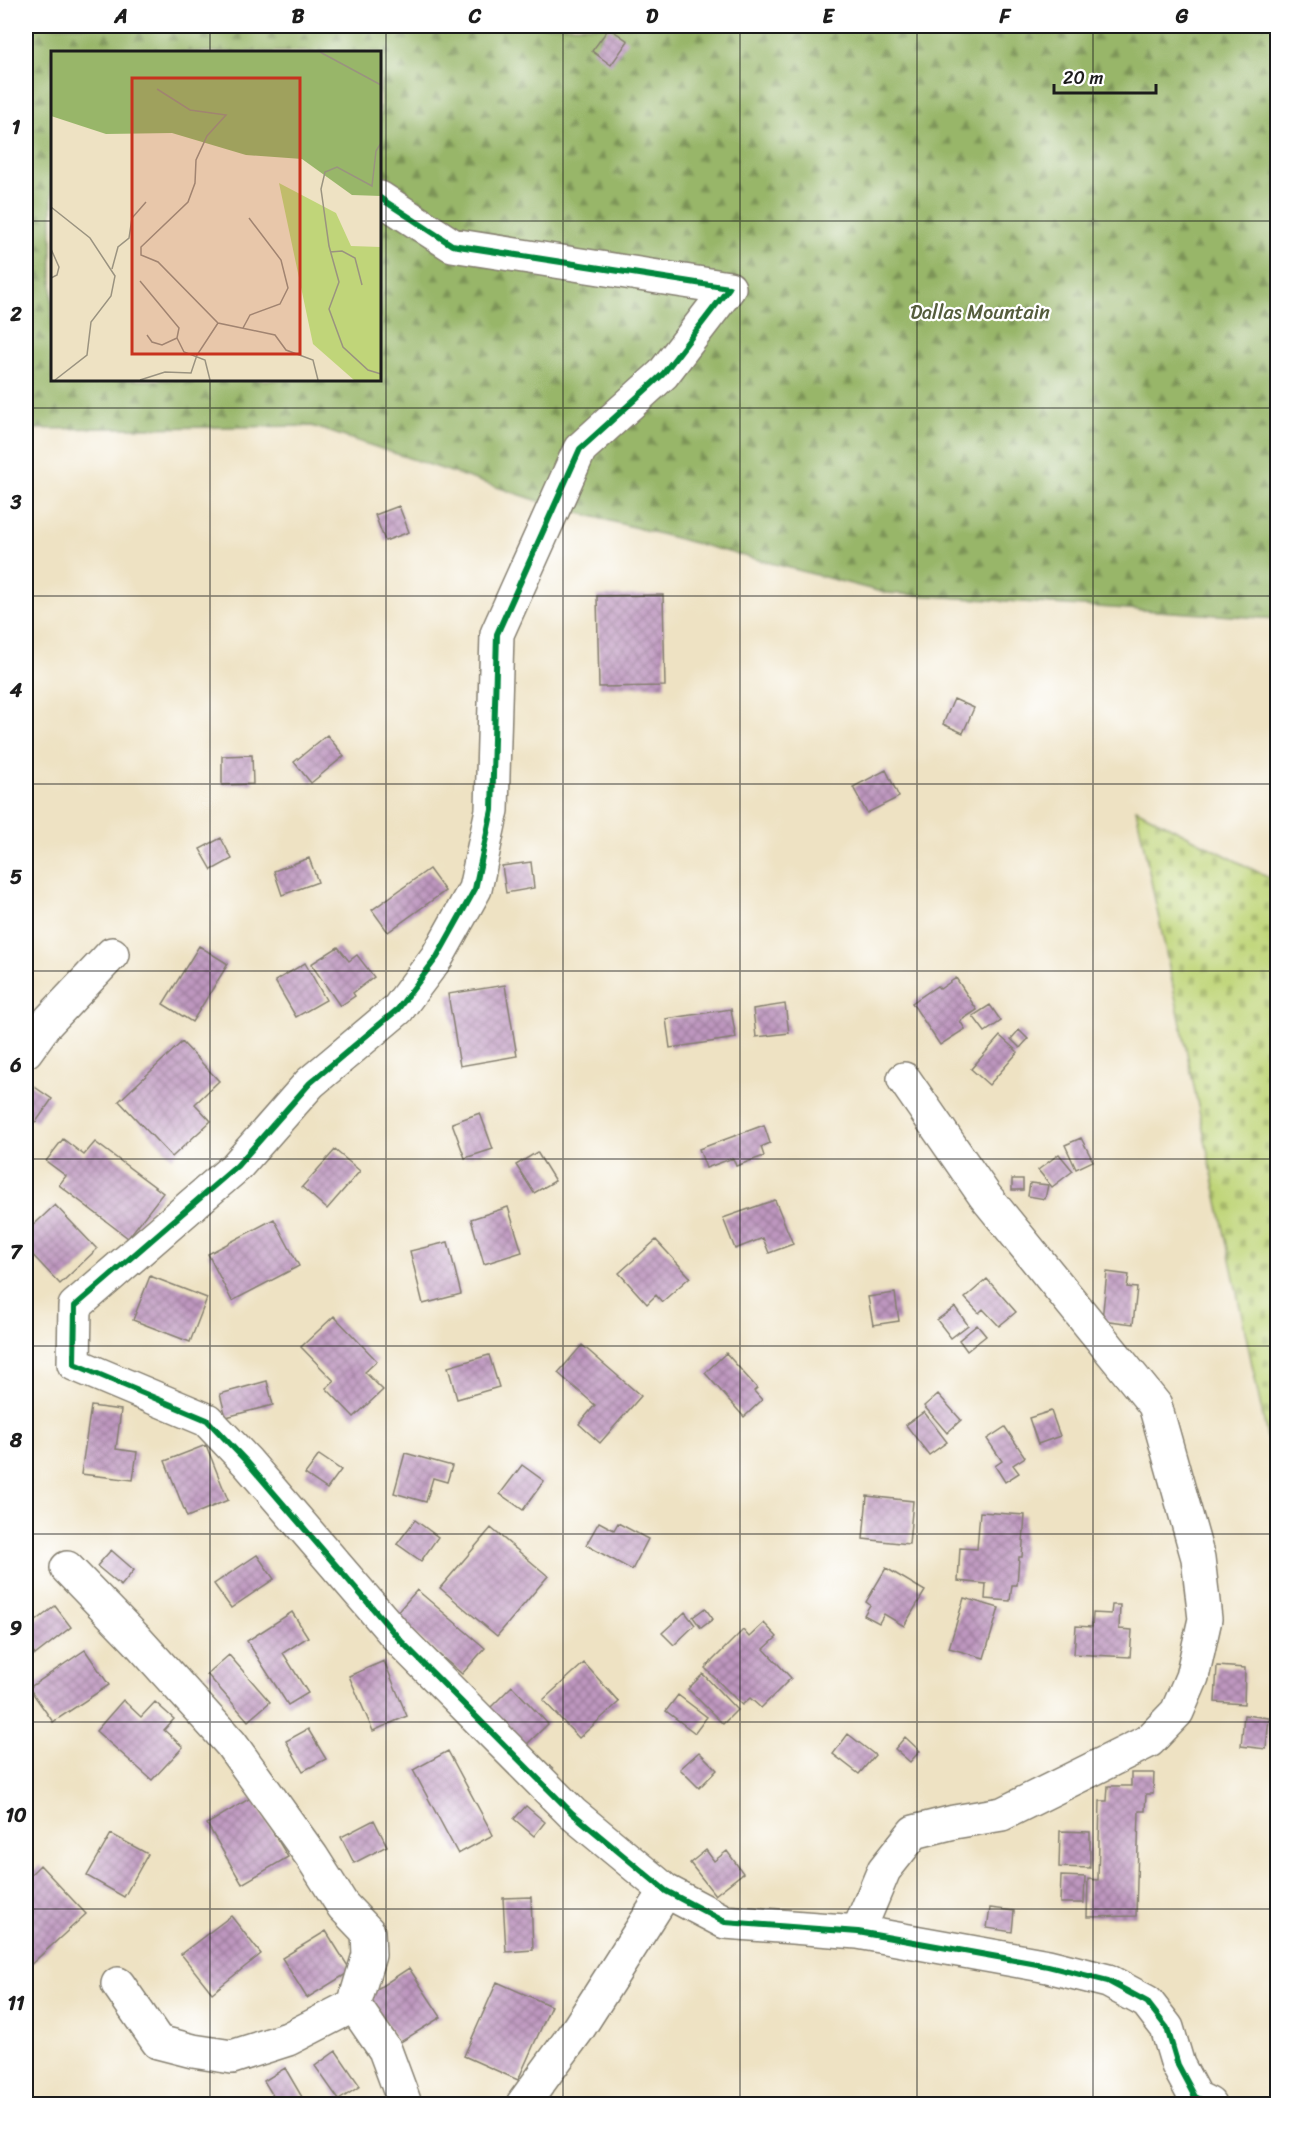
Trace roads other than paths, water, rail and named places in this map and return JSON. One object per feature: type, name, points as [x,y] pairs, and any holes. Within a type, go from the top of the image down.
[{"type":"street","points":[[381,199],[452,245],[729,288],[663,374],[580,449],[497,634],[492,810],[475,889],[437,957],[398,1009],[310,1083],[237,1166],[75,1306],[74,1364],[207,1420],[247,1462],[401,1641],[572,1813],[666,1891],[725,1922],[858,1932],[1048,1966],[1108,1981],[1147,2002],[1167,2028],[1178,2065],[1195,2097],[1209,2104]]},
{"type":"street","points":[[26,1052],[44,1026],[112,954]]},
{"type":"street","points":[[858,1932],[884,1870],[914,1832],[1002,1814],[1149,1741],[1177,1712],[1192,1677],[1205,1619],[1198,1558],[1155,1406],[985,1196],[904,1079]]},
{"type":"street","points":[[67,1568],[136,1639],[231,1744],[312,1857],[343,1906],[368,1932],[369,1955],[354,2005],[288,2039],[232,2057],[193,2051],[158,2042],[118,1984]]},
{"type":"street","points":[[523,2104],[578,2029],[666,1891]]},
{"type":"street","points":[[354,2005],[386,2050],[405,2104]]},
{"type":"park label","name":"Dallas Mountain","points":[[980,312]]}]
